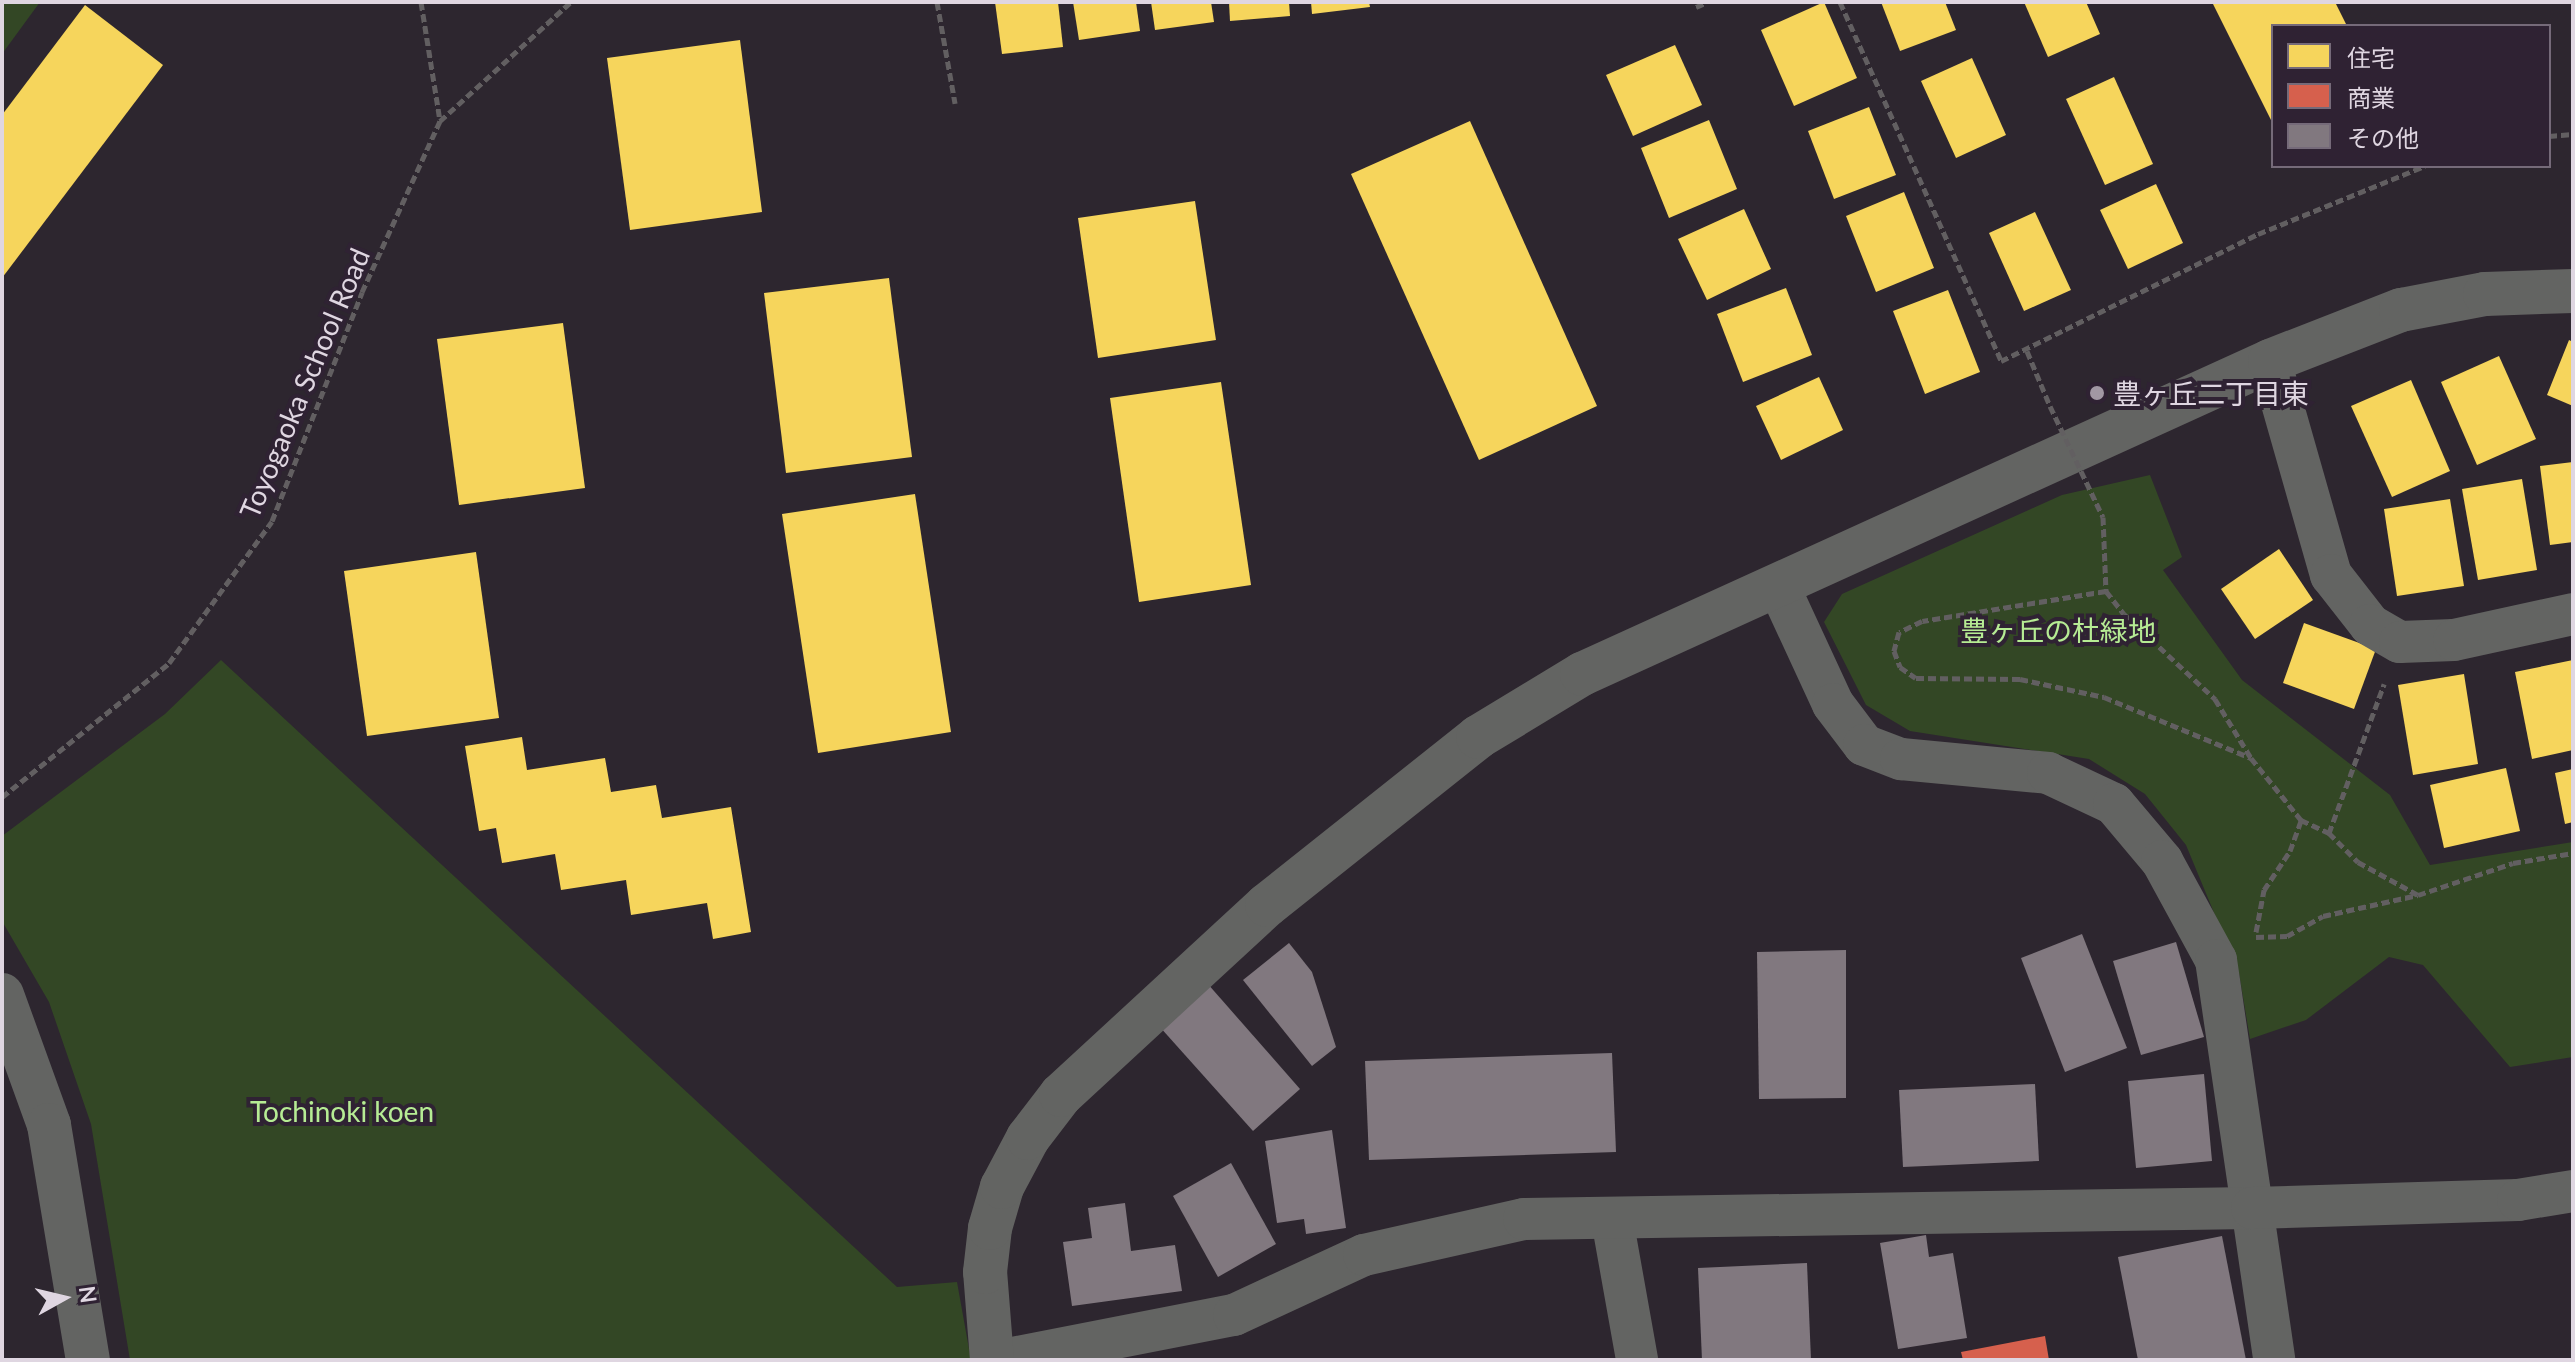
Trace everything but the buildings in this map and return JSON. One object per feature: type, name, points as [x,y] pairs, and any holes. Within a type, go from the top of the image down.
[{"type":"street","points":[[992,1360],[985,1272],[990,1228],[1002,1187],[1028,1138],[1061,1095],[1267,905],[1478,737],[1582,674],[2270,361],[2401,310],[2485,294],[2573,291]]},
{"type":"street","points":[[2270,361],[2331,575],[2370,625],[2400,642],[2454,640],[2573,614]]},
{"type":"street","points":[[1778,585],[1833,704],[1864,745],[1901,759],[2048,773],[2114,804],[2162,861],[2216,960],[2274,1360]]},
{"type":"street","points":[[2,995],[49,1125],[88,1360]]},
{"type":"street","points":[[1002,1360],[1234,1315],[1364,1255],[1524,1219],[2252,1208],[2518,1200],[2573,1191]]},
{"type":"street","points":[[1612,1219],[1637,1360]]},
{"type":"path","points":[[421,2],[440,121]]},
{"type":"path","points":[[440,121],[571,2]]},
{"type":"path","points":[[937,2],[955,103]]},
{"type":"path","points":[[1696,7],[1707,2]]},
{"type":"path","points":[[1840,2],[2001,361],[2027,351],[2258,234],[2420,168]]},
{"type":"path","name":"Toyogaoka School Road","points":[[2,797],[37,772],[169,663],[272,521],[362,292],[440,121]]},
{"type":"path","points":[[2551,136],[2573,134]]},
{"type":"path","points":[[2027,351],[2103,517],[2106,591],[2124,614],[2215,699],[2251,758],[2301,820],[2329,833],[2358,862],[2418,895]]},
{"type":"path","points":[[2106,591],[1922,621],[1899,632],[1894,651],[1900,667],[1916,678],[2020,679],[2104,697],[2251,758]]},
{"type":"path","points":[[2329,833],[2400,642]]},
{"type":"path","points":[[2255,937],[2264,890],[2290,851],[2301,820]]},
{"type":"path","points":[[2216,960],[2255,937],[2287,936],[2323,916],[2418,895],[2513,863],[2573,853]]},
{"type":"green space","points":[[2,2],[40,2],[2,54]]},
{"type":"green space","name":"豊ヶ丘の杜緑地","points":[[2150,475],[2182,557],[2163,570],[2242,680],[2390,795],[2430,865],[2573,842],[2573,1057],[2510,1067],[2423,965],[2389,957],[2306,1020],[2250,1039],[2239,973],[2186,845],[2145,794],[2089,759],[1910,731],[1866,705],[1824,622],[1842,594],[2062,495]]},
{"type":"green space","name":"Tochinoki koen","points":[[221,660],[897,1287],[957,1282],[971,1360],[130,1360],[91,1124],[49,1002],[2,921],[2,836],[165,714]]},
{"type":"place","name":"豊ヶ丘二丁目東","points":[[2097,393]]}]
